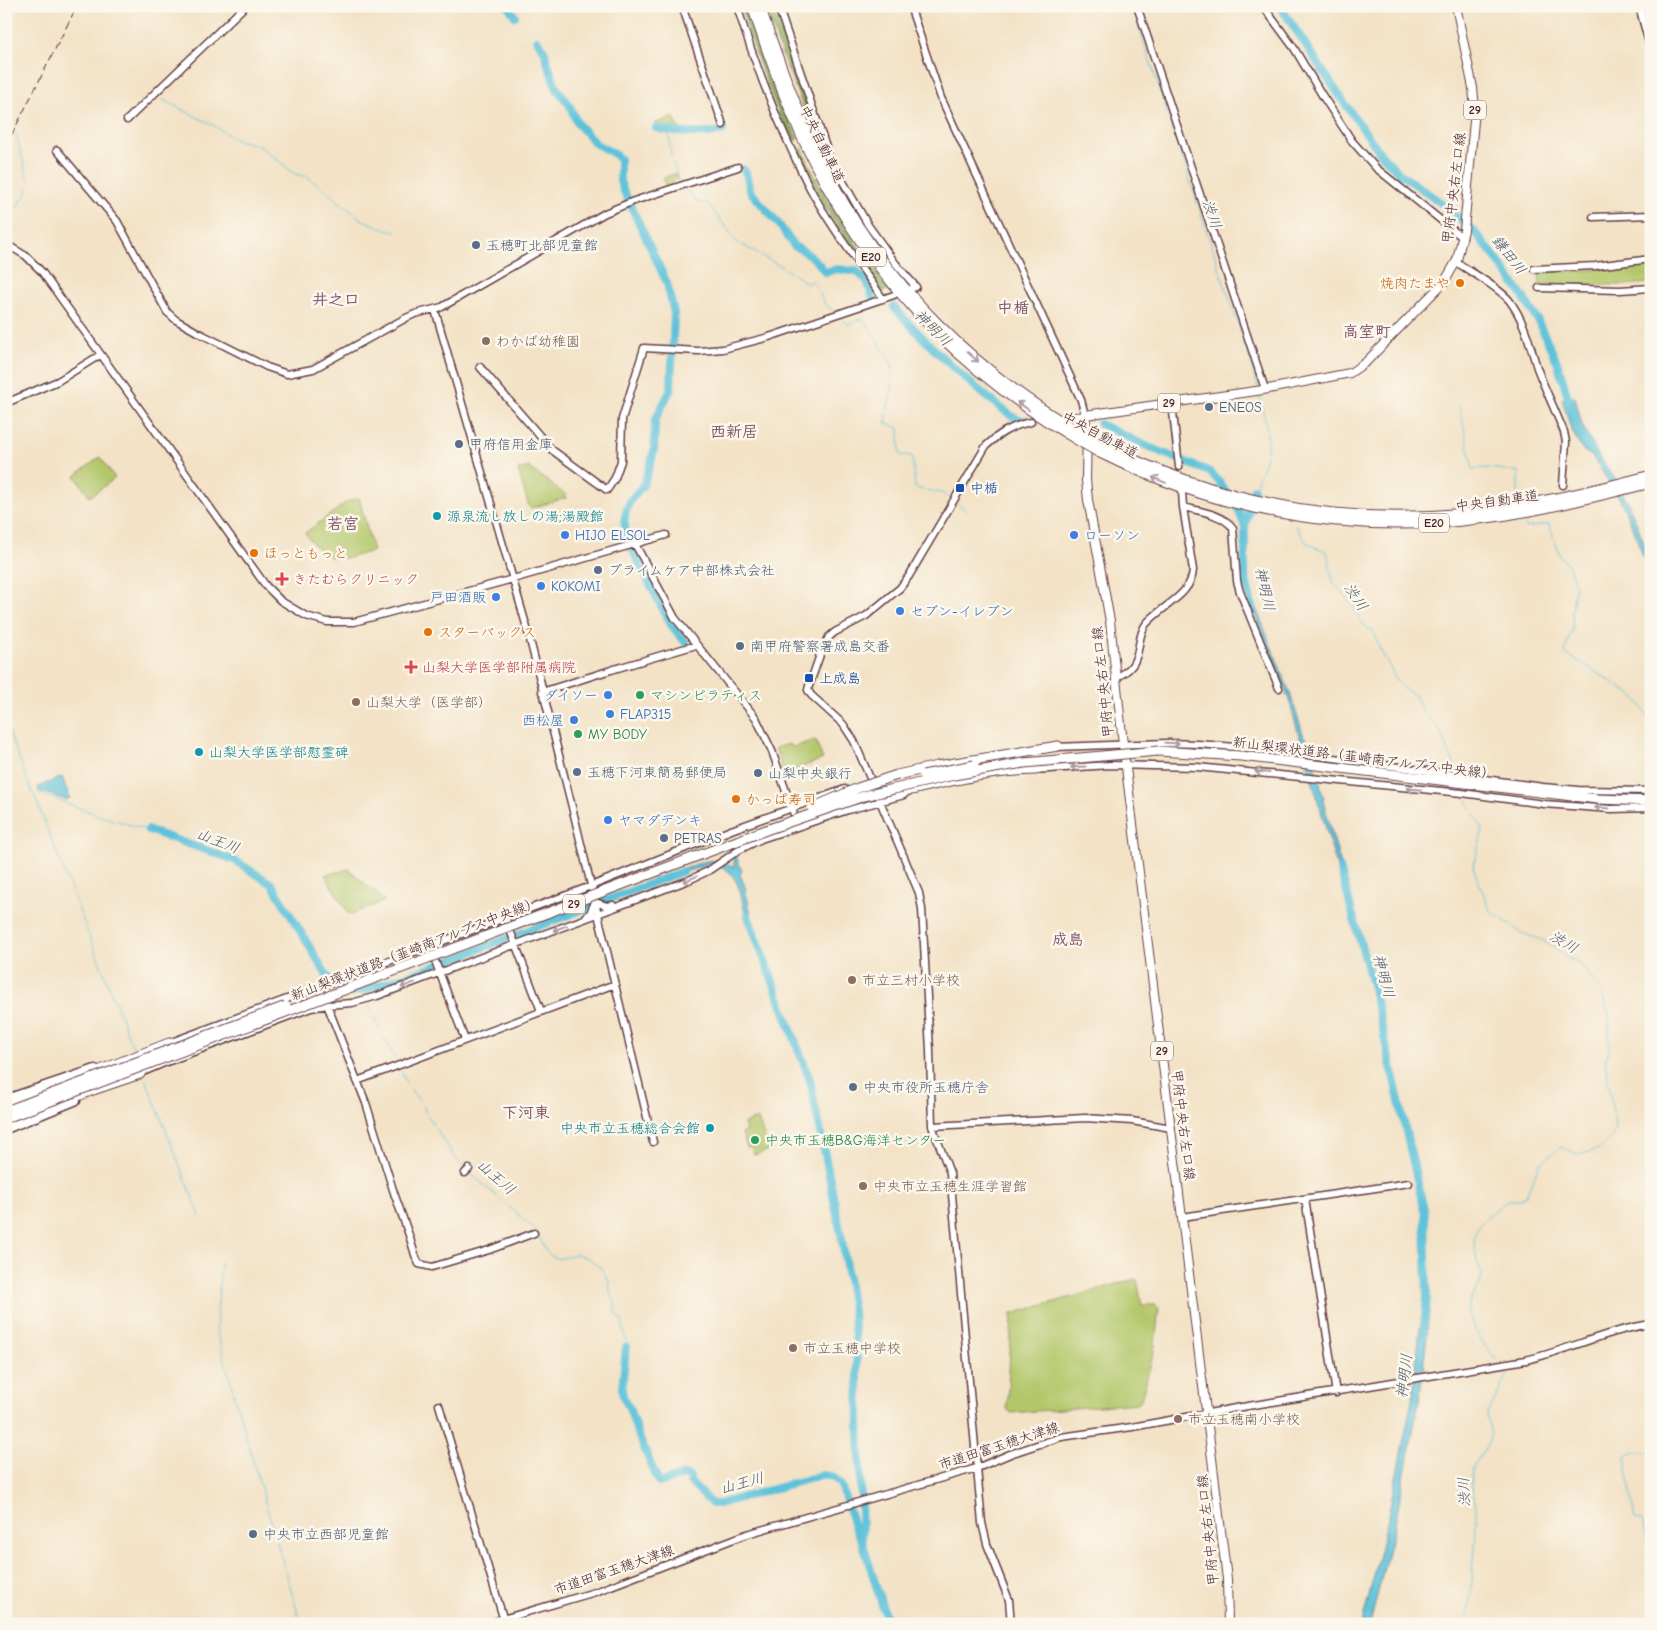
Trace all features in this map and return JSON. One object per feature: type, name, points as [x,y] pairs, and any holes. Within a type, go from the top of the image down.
[{"type":"highway","name":"中央自動車道","points":[[752,6],[777,78],[812,158],[843,216],[878,267],[923,320],[981,375],[1031,412],[1099,448],[1223,497],[1260,506],[1341,514],[1434,516],[1498,509],[1628,485],[1651,483]]},
{"type":"highway","name":"中央自動車道","points":[[760,6],[791,93],[819,155],[849,210],[885,262],[930,315],[981,364],[1080,437]]},
{"type":"highway","name":"中央自動車道","points":[[1628,485],[1651,475]]},
{"type":"highway","points":[[805,810],[858,788],[923,768],[1058,746]]},
{"type":"highway","name":"新山梨環状道路（韮崎南アルプス中央線）","points":[[6,1111],[805,810],[883,786],[971,766],[1063,753],[1128,750],[1158,751],[1241,756],[1565,796]]},
{"type":"highway","name":"新山梨環状道路（韮崎南アルプス中央線）","points":[[6,1118],[791,821],[864,796],[932,780],[1024,763],[1158,751]]},
{"type":"highway","points":[[741,840],[889,795],[955,780],[1011,771],[1036,770]]},
{"type":"highway","points":[[1565,796],[1651,796]]},
{"type":"highway","points":[[1565,796],[1651,801]]},
{"type":"highway","points":[[6,1103],[87,1075],[169,1043]]},
{"type":"highway","points":[[6,1125],[143,1072]]},
{"type":"main road","name":"甲府中央右左口線","points":[[1228,1624],[1227,1579],[1123,744],[1110,621],[1088,500],[1085,415],[1264,390],[1343,376],[1356,370],[1368,360],[1445,281],[1456,262],[1463,238],[1475,110],[1465,43],[1456,6]]},
{"type":"street","points":[[127,120],[245,6]]},
{"type":"street","points":[[682,6],[723,125]]},
{"type":"street","points":[[737,6],[783,132],[805,179],[818,203],[883,299]]},
{"type":"street","points":[[778,6],[830,159],[868,225],[896,264],[916,287],[912,288]]},
{"type":"street","points":[[910,6],[941,98],[1081,400],[1085,415],[1064,417]]},
{"type":"street","points":[[1137,6],[1264,390]]},
{"type":"street","points":[[1263,6],[1294,48],[1352,140],[1376,168],[1463,238]]},
{"type":"street","points":[[1639,6],[1651,51]]},
{"type":"street","points":[[57,150],[117,221],[167,312],[176,320],[200,333],[280,373],[293,374],[313,369],[406,318],[424,311],[442,308],[605,213],[634,201],[738,167]]},
{"type":"street","points":[[1593,218],[1651,215]]},
{"type":"street","points":[[6,244],[26,256],[42,272],[266,586],[281,601],[298,612],[326,622],[354,622],[666,535]]},
{"type":"street","points":[[1534,269],[1595,266],[1651,259]]},
{"type":"street","points":[[1456,262],[1502,294],[1513,306],[1528,338],[1538,369],[1564,432],[1566,442],[1563,485]]},
{"type":"street","points":[[1538,288],[1628,290],[1651,288]]},
{"type":"street","points":[[480,367],[552,450],[607,490],[615,478],[622,461],[622,419],[643,350],[646,348],[706,351],[723,349],[757,341],[894,295]]},
{"type":"street","points":[[435,310],[527,628],[653,1142]]},
{"type":"street","points":[[6,403],[58,381],[100,355]]},
{"type":"street","points":[[1172,403],[1180,467]]},
{"type":"street","points":[[1011,1624],[1007,1593],[983,1530],[951,1178],[948,1164],[932,1126],[930,1050],[922,909],[918,893],[870,780],[861,754],[843,724],[808,690],[824,643],[832,634],[864,618],[900,588],[986,446],[1005,431],[1020,424],[1031,422]]},
{"type":"street","points":[[1116,679],[1133,666],[1140,634],[1146,625],[1185,590],[1193,578],[1194,570],[1182,492]]},
{"type":"street","points":[[1183,507],[1222,518],[1229,522],[1233,528],[1237,581],[1240,592],[1279,688]]},
{"type":"street","points":[[632,544],[675,618],[756,718],[772,751],[798,827]]},
{"type":"street","points":[[542,692],[696,645]]},
{"type":"street","points":[[169,1043],[591,886],[731,830],[870,780],[940,762],[1007,751],[1058,746],[1167,743],[1302,754],[1543,788],[1651,791]]},
{"type":"street","points":[[567,894],[580,893],[596,905],[610,906],[634,900],[708,872],[739,850],[762,839],[798,827],[880,801],[946,786],[1036,770],[1110,765],[1206,767],[1575,806],[1611,809],[1651,808]]},
{"type":"street","points":[[6,1130],[143,1072],[311,1008],[360,1002],[440,973],[515,941],[584,919],[596,905],[597,890],[604,881]]},
{"type":"street","points":[[596,905],[634,900]]},
{"type":"street","points":[[505,917],[541,1011]]},
{"type":"street","points":[[429,945],[465,1040]]},
{"type":"street","points":[[358,1081],[615,984]]},
{"type":"street","points":[[320,987],[366,1103],[394,1193],[419,1264],[432,1267],[534,1234]]},
{"type":"street","points":[[6,1098],[130,1057]]},
{"type":"street","points":[[932,1126],[1072,1118],[1117,1120],[1171,1128]]},
{"type":"street","points":[[1182,1217],[1409,1182]]},
{"type":"street","points":[[1305,1199],[1336,1393]]},
{"type":"street","name":"市道田富玉穂大津線","points":[[486,1624],[504,1621],[595,1592],[747,1534],[977,1468],[1061,1436],[1132,1427],[1545,1356],[1622,1331],[1651,1324]]},
{"type":"street","points":[[439,1405],[504,1621]]},
{"type":"green space","points":[[740,6],[746,6],[770,74],[798,139],[791,142],[763,74]]},
{"type":"green space","points":[[765,6],[775,6],[817,130],[813,131],[784,60]]},
{"type":"green space","points":[[674,117],[680,132],[657,127],[656,123]]},
{"type":"green space","points":[[802,148],[810,167],[841,221],[890,289],[882,291],[836,225],[815,190],[797,152]]},
{"type":"green space","points":[[676,173],[677,179],[672,181],[673,186],[666,188],[663,178]]},
{"type":"green space","points":[[1651,263],[1651,283],[1626,285],[1540,285],[1539,271],[1590,270]]},
{"type":"green space","points":[[100,457],[115,478],[90,497],[75,476]]},
{"type":"green space","points":[[528,467],[566,495],[566,498],[529,507],[518,470]]},
{"type":"green space","points":[[359,498],[373,551],[351,557],[334,558],[320,551],[305,533],[347,502]]},
{"type":"green space","points":[[815,740],[823,759],[784,774],[775,748],[789,744],[793,747]]},
{"type":"green space","points":[[349,869],[385,901],[349,915],[325,875]]},
{"type":"green space","name":"中央市玉穂B&G海洋センター","points":[[758,1119],[769,1150],[754,1155],[751,1147],[747,1148],[742,1133],[746,1131],[744,1123]]},
{"type":"green space","points":[[1137,1280],[1142,1305],[1156,1305],[1159,1309],[1154,1352],[1141,1400],[1138,1403],[1011,1413],[1007,1409],[1012,1314]]},
{"type":"water","points":[[1575,397],[1582,425],[1629,505],[1651,560],[1651,577],[1630,521],[1619,498],[1593,457],[1582,450],[1571,429],[1562,399]]},
{"type":"water","points":[[1251,596],[1290,693],[1304,737],[1307,739],[1344,876],[1340,877],[1288,697],[1247,597]]},
{"type":"water","points":[[62,777],[70,798],[66,800],[39,791],[38,787]]},
{"type":"water","points":[[731,843],[742,871],[740,874],[753,923],[747,925],[738,886],[728,871],[720,866],[710,864],[674,874],[696,864],[713,860],[734,867],[728,844]]},
{"type":"water","points":[[1420,1326],[1428,1326],[1420,1396],[1395,1524],[1370,1624],[1362,1624],[1387,1522],[1413,1395]]},
{"type":"waterway","points":[[508,6],[515,16]]},
{"type":"waterway","name":"渋川","points":[[1132,6],[1244,340],[1258,388]]},
{"type":"waterway","name":"鎌田川","points":[[1280,6],[1343,101],[1381,154],[1399,173],[1436,199],[1473,230],[1495,257],[1537,319],[1558,364],[1571,407]]},
{"type":"waterway","points":[[537,40],[545,52],[557,89],[569,104],[577,123],[596,144],[620,159],[620,181],[622,187],[667,283],[674,313],[671,389],[655,420],[654,450],[643,485],[630,501],[624,521],[627,537],[633,551],[671,625],[686,643]]},
{"type":"waterway","points":[[6,91],[13,118]]},
{"type":"waterway","points":[[163,100],[213,125],[234,139],[260,146],[295,174],[308,177],[361,219],[386,230],[397,232]]},
{"type":"waterway","name":"神明川","points":[[656,128],[690,133],[707,133],[723,130]]},
{"type":"waterway","points":[[669,132],[671,158]]},
{"type":"waterway","points":[[16,135],[28,179]]},
{"type":"waterway","points":[[673,163],[679,182]]},
{"type":"waterway","name":"神明川","points":[[743,169],[746,173],[750,191],[778,223],[794,246]]},
{"type":"waterway","points":[[6,222],[27,193],[28,187]]},
{"type":"waterway","points":[[684,188],[697,202],[708,204],[737,242],[782,267]]},
{"type":"waterway","name":"神明川","points":[[798,248],[820,264],[825,272],[838,269],[855,270],[867,281],[873,299]]},
{"type":"waterway","points":[[785,269],[807,283],[814,281]]},
{"type":"waterway","points":[[815,285],[825,304],[835,312]]},
{"type":"waterway","points":[[1593,294],[1651,293]]},
{"type":"waterway","name":"神明川","points":[[894,307],[936,351],[981,392],[1013,417],[1025,420]]},
{"type":"waterway","points":[[840,317],[849,325],[861,318],[868,325],[893,366],[892,390]]},
{"type":"waterway","points":[[887,410],[891,394]]},
{"type":"waterway","name":"渋川","points":[[1254,489],[1265,460],[1267,448],[1266,425],[1259,394]]},
{"type":"waterway","points":[[1459,405],[1473,469],[1490,468],[1518,472],[1518,496]]},
{"type":"waterway","points":[[887,414],[886,423],[899,428],[900,455],[912,456],[915,488],[941,493],[952,498]]},
{"type":"waterway","name":"神明川","points":[[1100,424],[1151,448],[1210,472],[1221,484],[1238,509],[1245,527],[1245,575],[1252,606]]},
{"type":"waterway","points":[[1245,527],[1254,489]]},
{"type":"waterway","points":[[957,503],[965,510]]},
{"type":"waterway","points":[[1524,517],[1526,528],[1549,524],[1560,556],[1569,566],[1575,586],[1572,613],[1573,627],[1565,649],[1566,654],[1636,698],[1651,721]]},
{"type":"waterway","name":"渋川","points":[[1295,525],[1307,543],[1327,552],[1333,582],[1352,604],[1361,622],[1375,634],[1379,647],[1402,688],[1415,695],[1424,714],[1435,724],[1444,739],[1457,772]]},
{"type":"waterway","name":"山王川","points":[[6,725],[33,793]]},
{"type":"waterway","points":[[32,792],[134,1050]]},
{"type":"waterway","name":"山王川","points":[[38,793],[101,816],[148,830]]},
{"type":"waterway","name":"渋川","points":[[1466,797],[1483,829],[1473,867],[1490,911],[1521,933],[1542,940],[1578,963],[1599,987],[1609,1014],[1609,1051],[1605,1061],[1615,1126],[1612,1137],[1601,1148],[1579,1155],[1561,1147],[1540,1163],[1526,1195],[1520,1200],[1507,1200],[1486,1218],[1477,1229],[1474,1245],[1482,1278],[1471,1299],[1469,1315],[1476,1332],[1497,1360]]},
{"type":"waterway","points":[[148,830],[234,860],[272,884],[327,976],[332,981],[352,992],[364,990],[430,968],[683,871]]},
{"type":"waterway","name":"神明川","points":[[1340,868],[1373,988],[1425,1214],[1427,1298],[1423,1336]]},
{"type":"waterway","points":[[748,916],[810,1080],[842,1240],[853,1310],[858,1379],[862,1541]]},
{"type":"waterway","name":"山王川","points":[[369,1005],[372,1011]]},
{"type":"waterway","name":"山王川","points":[[374,1017],[380,1030]]},
{"type":"waterway","name":"山王川","points":[[384,1038],[395,1059]]},
{"type":"waterway","name":"山王川","points":[[401,1071],[406,1082]]},
{"type":"waterway","points":[[146,1080],[200,1216]]},
{"type":"waterway","name":"山王川","points":[[410,1089],[419,1100]]},
{"type":"waterway","name":"山王川","points":[[422,1104],[426,1112]]},
{"type":"waterway","name":"山王川","points":[[428,1116],[433,1125]]},
{"type":"waterway","name":"山王川","points":[[436,1129],[456,1159],[465,1168]]},
{"type":"waterway","name":"山王川","points":[[470,1173],[536,1230],[546,1251],[551,1256],[559,1259],[575,1254],[588,1258],[601,1268],[609,1281],[610,1292],[615,1302],[616,1313],[622,1321],[626,1341]]},
{"type":"waterway","points":[[221,1263],[216,1329],[233,1389]]},
{"type":"waterway","name":"山王川","points":[[626,1347],[622,1391],[659,1483],[684,1475],[690,1477],[690,1482],[712,1504],[719,1504],[823,1475],[833,1477],[841,1485],[854,1526],[862,1541],[888,1624]]},
{"type":"waterway","name":"渋川","points":[[1467,1624],[1476,1538],[1476,1505],[1471,1475],[1474,1465],[1490,1438],[1487,1415],[1507,1376],[1505,1369]]},
{"type":"waterway","points":[[233,1392],[301,1624]]},
{"type":"waterway","points":[[1651,1452],[1634,1452],[1625,1457],[1635,1519],[1643,1521],[1651,1558]]},
{"type":"waterway","points":[[1649,1624],[1651,1619]]},
{"type":"railway","points":[[6,146],[77,6]]},
{"type":"place","name":"玉穂町北部児童館","points":[[476,245]]},
{"type":"place","name":"焼肉たまや","points":[[1460,283]]},
{"type":"place","name":"わかば幼稚園","points":[[486,341]]},
{"type":"place","name":"ENEOS","points":[[1209,407]]},
{"type":"place","name":"甲府信用金庫","points":[[459,444]]},
{"type":"place","name":"中楯","points":[[960,488]]},
{"type":"place","name":"源泉流し放しの湯;湯殿館","points":[[437,516]]},
{"type":"place","name":"HIJO ELSOL","points":[[565,535]]},
{"type":"place","name":"ローソン","points":[[1074,535]]},
{"type":"place","name":"ほっともっと","points":[[254,553]]},
{"type":"place","name":"プライムケア中部株式会社","points":[[598,570]]},
{"type":"place","name":"きたむらクリニック","points":[[282,579]]},
{"type":"place","name":"KOKOMI","points":[[541,586]]},
{"type":"place","name":"戸田酒販","points":[[496,597]]},
{"type":"place","name":"セブン-イレブン","points":[[900,611]]},
{"type":"place","name":"スターバックス","points":[[428,632]]},
{"type":"place","name":"南甲府警察署成島交番","points":[[740,646]]},
{"type":"place","name":"山梨大学医学部附属病院","points":[[411,667]]},
{"type":"place","name":"上成島","points":[[809,678]]},
{"type":"place","name":"ダイソー","points":[[608,695]]},
{"type":"place","name":"マシンピラティス","points":[[640,695]]},
{"type":"place","name":"山梨大学（医学部）","points":[[356,702]]},
{"type":"place","name":"FLAP315","points":[[610,714]]},
{"type":"place","name":"西松屋","points":[[574,720]]},
{"type":"place","name":"MY BODY","points":[[578,734]]},
{"type":"place","name":"山梨大学医学部慰霊碑","points":[[199,752]]},
{"type":"place","name":"玉穂下河東簡易郵便局","points":[[577,772]]},
{"type":"place","name":"山梨中央銀行","points":[[758,773]]},
{"type":"place","name":"かっぱ寿司","points":[[736,799]]},
{"type":"place","name":"ヤマダデンキ","points":[[608,820]]},
{"type":"place","name":"PETRAS","points":[[664,838]]},
{"type":"place","name":"市立三村小学校","points":[[852,980]]},
{"type":"place","name":"中央市役所玉穂庁舎","points":[[853,1087]]},
{"type":"place","name":"中央市立玉穂総合会館","points":[[710,1128]]},
{"type":"place","name":"中央市玉穂B&G海洋センター","points":[[755,1140]]},
{"type":"place","name":"中央市立玉穂生涯学習館","points":[[863,1186]]},
{"type":"place","name":"市立玉穂中学校","points":[[793,1348]]},
{"type":"place","name":"市立玉穂南小学校","points":[[1178,1419]]},
{"type":"place","name":"中央市立西部児童館","points":[[253,1534]]},
{"type":"district","name":"井之口","points":[[336,300]]},
{"type":"district","name":"中楯","points":[[1013,308]]},
{"type":"district","name":"高室町","points":[[1367,332]]},
{"type":"district","name":"西新居","points":[[734,432]]},
{"type":"district","name":"若宮","points":[[343,524]]},
{"type":"district","name":"成島","points":[[1068,940]]},
{"type":"district","name":"下河東","points":[[526,1113]]}]
